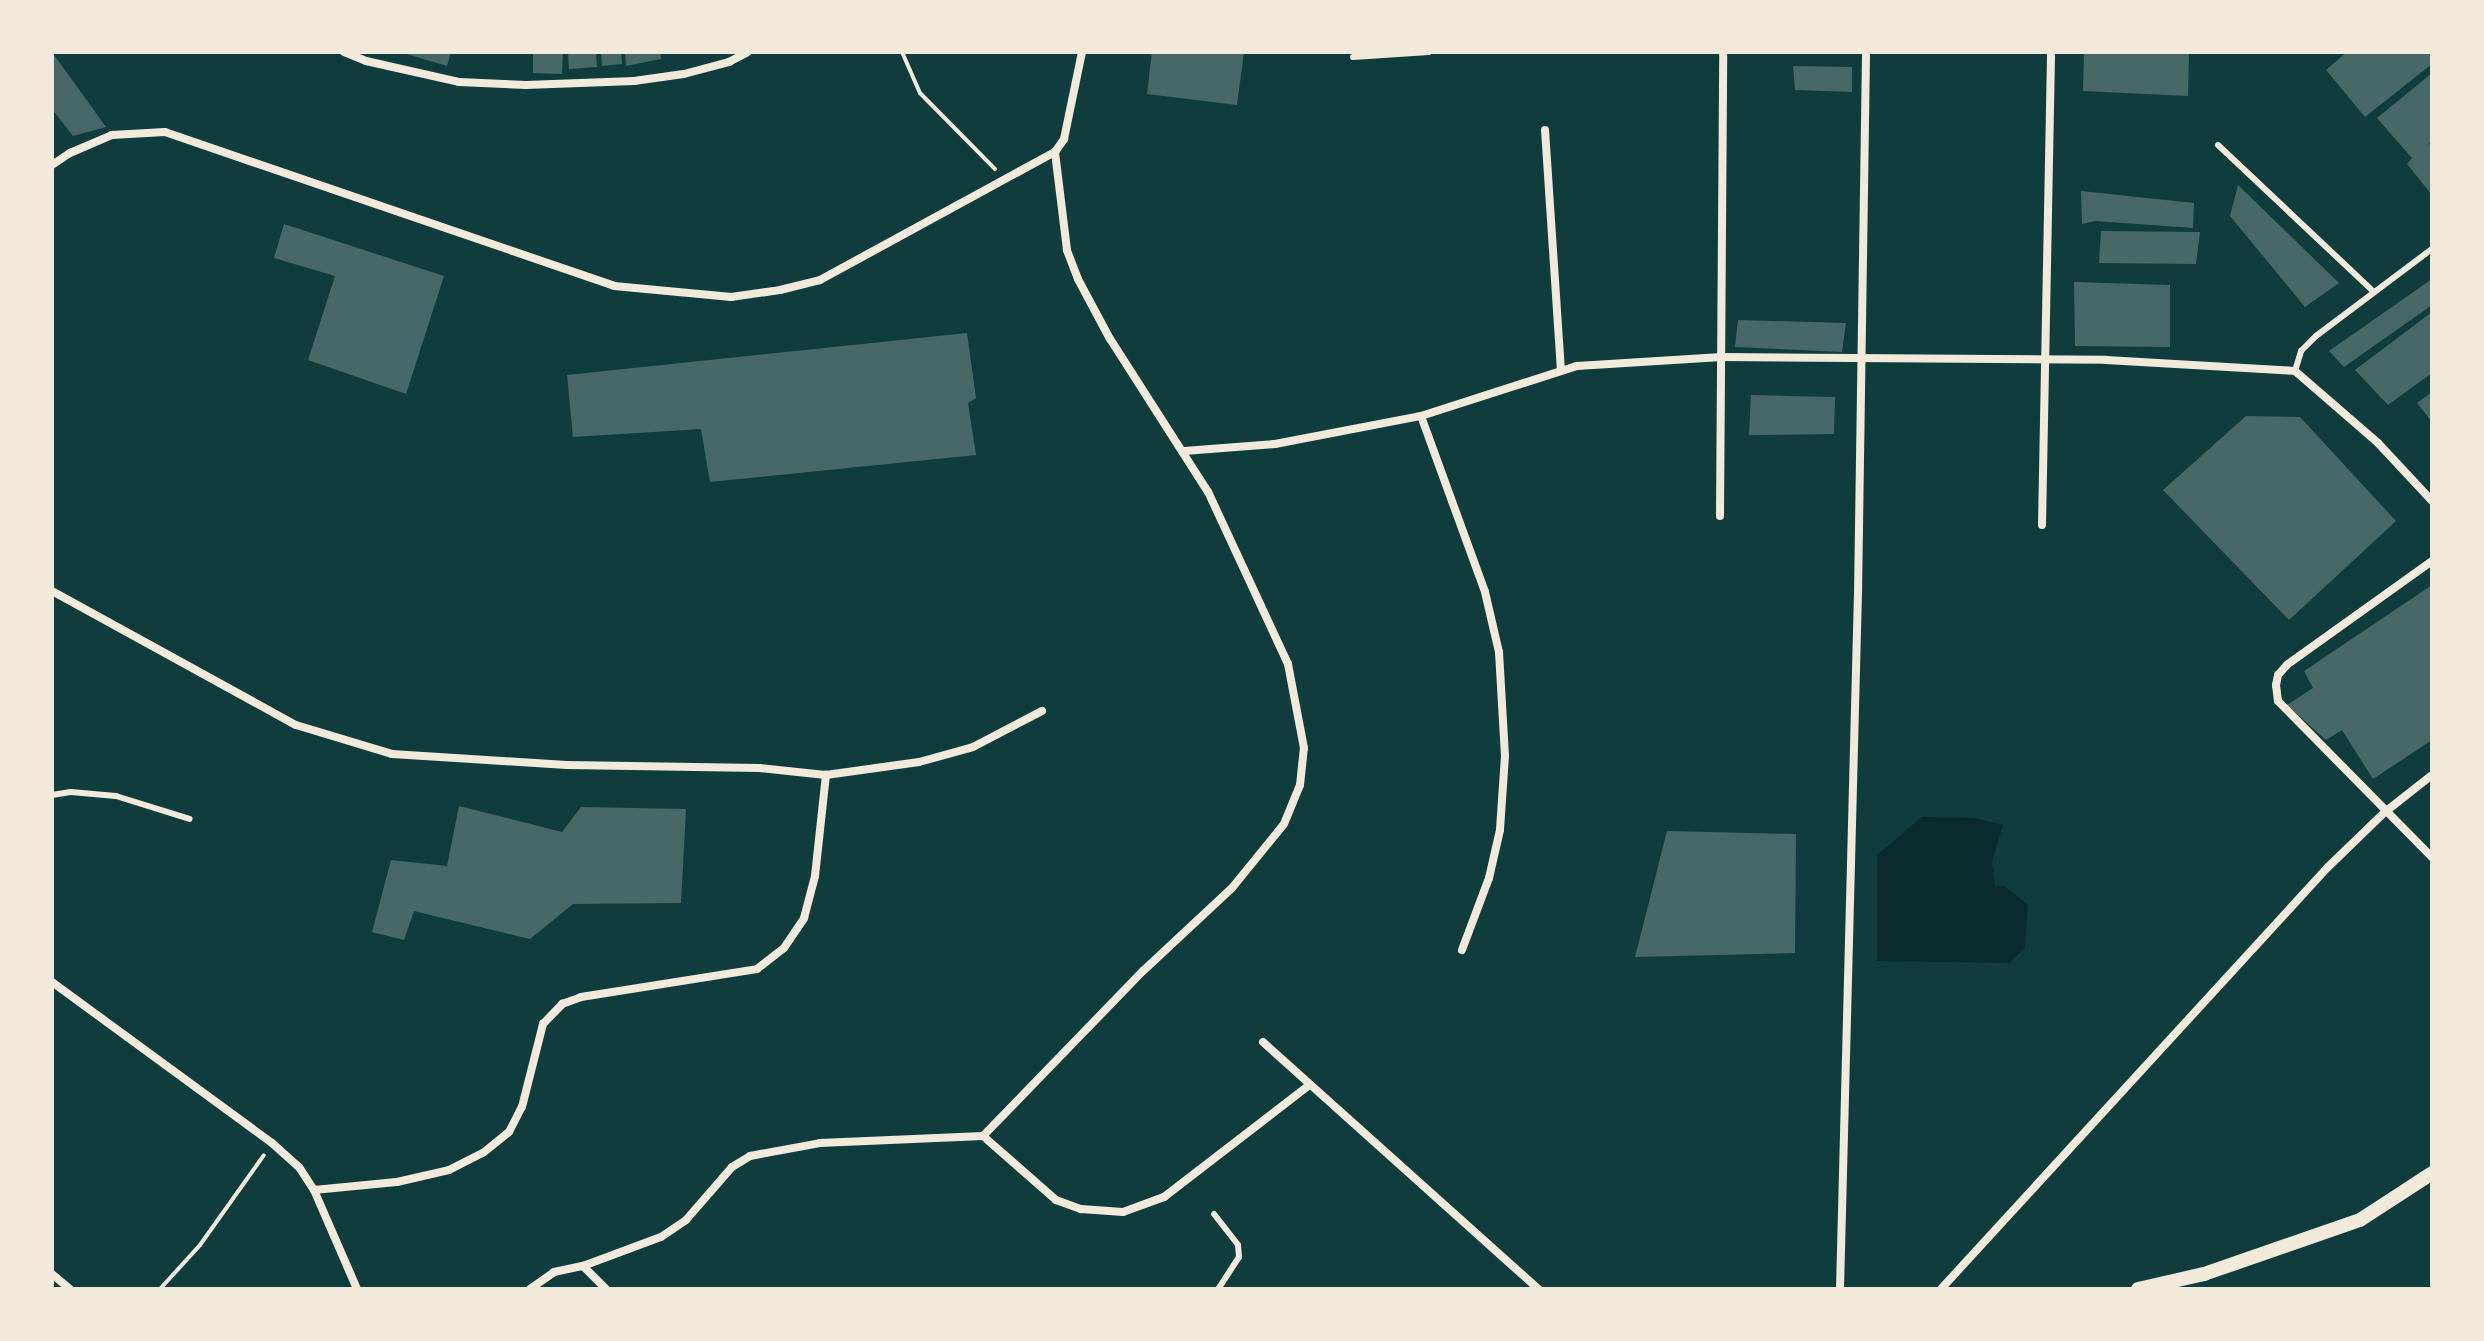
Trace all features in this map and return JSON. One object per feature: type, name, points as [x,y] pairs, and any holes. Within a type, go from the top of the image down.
[{"type":"street","points":[[344,52],[366,61],[459,82],[526,85],[634,81],[684,74],[729,62],[748,52]]},
{"type":"street","points":[[52,165],[70,153],[112,135],[165,132],[614,286],[731,297],[820,280],[1055,152],[1064,139],[1082,52]]},
{"type":"street","points":[[1720,516],[1723,52]]},
{"type":"street","points":[[1840,1289],[1858,594],[1866,52]]},
{"type":"street","points":[[2042,525],[2051,52]]},
{"type":"street","points":[[1545,130],[1561,369]]},
{"type":"street","points":[[530,1289],[554,1272],[583,1266],[661,1237],[686,1220],[732,1167],[750,1156],[820,1143],[983,1136],[1143,971],[1232,888],[1284,824],[1300,785],[1304,748],[1299,707],[1277,638],[1223,521],[1184,451],[1110,339],[1078,279],[1067,250],[1060,214],[1055,152]]},
{"type":"street","points":[[1184,451],[1275,444],[1421,416],[1561,369],[1722,357],[2046,359],[2295,371],[2378,443],[2432,501]]},
{"type":"street","points":[[1421,416],[1485,592],[1499,652],[1505,756],[1500,830],[1489,878],[1462,950]]},
{"type":"street","points":[[2432,561],[2278,675],[2278,701],[2432,857]]},
{"type":"street","points":[[52,591],[296,725],[392,754],[567,765],[759,768],[826,775],[919,762],[973,747],[1042,711]]},
{"type":"street","points":[[314,1190],[397,1182],[449,1170],[483,1153],[509,1132],[522,1107],[543,1024],[562,1004],[581,997],[757,969],[784,948],[804,918],[815,876],[826,775]]},
{"type":"street","points":[[1941,1289],[2327,868],[2385,812],[2432,775]]},
{"type":"street","points":[[52,982],[272,1143],[299,1167],[314,1190],[357,1289]]},
{"type":"street","points":[[1263,1042],[1308,1086],[1538,1289]]},
{"type":"street","points":[[983,1136],[1056,1200],[1081,1209],[1123,1212],[1164,1197],[1308,1086]]},
{"type":"street","points":[[2138,1289],[2204,1274],[2360,1220],[2432,1173]]},
{"type":"street","points":[[583,1266],[606,1289]]},
{"type":"street","points":[[52,1274],[70,1289]]},
{"type":"lane","points":[[1353,57],[1429,52]]},
{"type":"lane","points":[[2218,145],[2373,291]]},
{"type":"lane","points":[[2295,371],[2301,351],[2373,291],[2432,249]]},
{"type":"lane","points":[[52,795],[71,792],[116,796],[190,819]]},
{"type":"lane","points":[[1214,1214],[1238,1245],[1239,1257],[1218,1289]]},
{"type":"path","points":[[902,52],[920,93],[1005,180]]},
{"type":"path","points":[[160,1289],[200,1245],[272,1143]]},
{"type":"water","points":[[1922,817],[1975,818],[2003,825],[1992,862],[1995,886],[2004,886],[2028,905],[2025,948],[2009,963],[1877,961],[1877,855]]},
{"type":"building","points":[[52,52],[106,127],[73,136],[52,109]]},
{"type":"building","points":[[400,52],[451,52],[447,66]]},
{"type":"building","points":[[533,52],[563,52],[562,74],[533,73]]},
{"type":"building","points":[[568,52],[596,52],[597,67],[569,69]]},
{"type":"building","points":[[601,52],[621,52],[622,64],[602,66]]},
{"type":"building","points":[[625,52],[660,52],[661,59],[626,66]]},
{"type":"building","points":[[1152,52],[1244,52],[1237,105],[1147,94]]},
{"type":"building","points":[[2084,52],[2189,52],[2188,96],[2083,91]]},
{"type":"building","points":[[2347,52],[2432,52],[2432,64],[2365,117],[2326,70]]},
{"type":"building","points":[[1793,66],[1852,67],[1852,92],[1795,90]]},
{"type":"building","points":[[2432,73],[2432,141],[2425,147],[2432,142],[2432,195],[2407,164],[2412,158],[2377,118]]},
{"type":"building","points":[[2238,185],[2339,283],[2305,307],[2230,216]]},
{"type":"building","points":[[2081,191],[2194,203],[2193,228],[2095,221],[2082,224]]},
{"type":"building","points":[[284,224],[444,276],[406,394],[308,360],[335,276],[274,258]]},
{"type":"building","points":[[2101,231],[2200,232],[2196,264],[2099,263]]},
{"type":"building","points":[[2432,279],[2432,305],[2344,367],[2329,351]]},
{"type":"building","points":[[2074,282],[2170,285],[2170,347],[2075,346]]},
{"type":"building","points":[[2432,312],[2432,373],[2388,405],[2355,370]]},
{"type":"building","points":[[1738,320],[1846,323],[1842,352],[1735,347]]},
{"type":"building","points":[[967,333],[976,398],[968,403],[976,455],[710,482],[701,429],[573,437],[567,375]]},
{"type":"building","points":[[2432,392],[2432,422],[2417,403]]},
{"type":"building","points":[[1751,395],[1835,397],[1834,434],[1749,435]]},
{"type":"building","points":[[2246,416],[2300,417],[2396,521],[2289,620],[2163,490]]},
{"type":"building","points":[[2432,585],[2432,740],[2373,779],[2342,730],[2326,740],[2287,705],[2313,688],[2304,671]]},
{"type":"building","points":[[459,806],[562,832],[581,807],[686,809],[681,903],[573,904],[530,939],[414,911],[404,940],[372,932],[391,860],[447,866]]},
{"type":"building","points":[[1667,831],[1796,834],[1795,953],[1635,957]]}]
